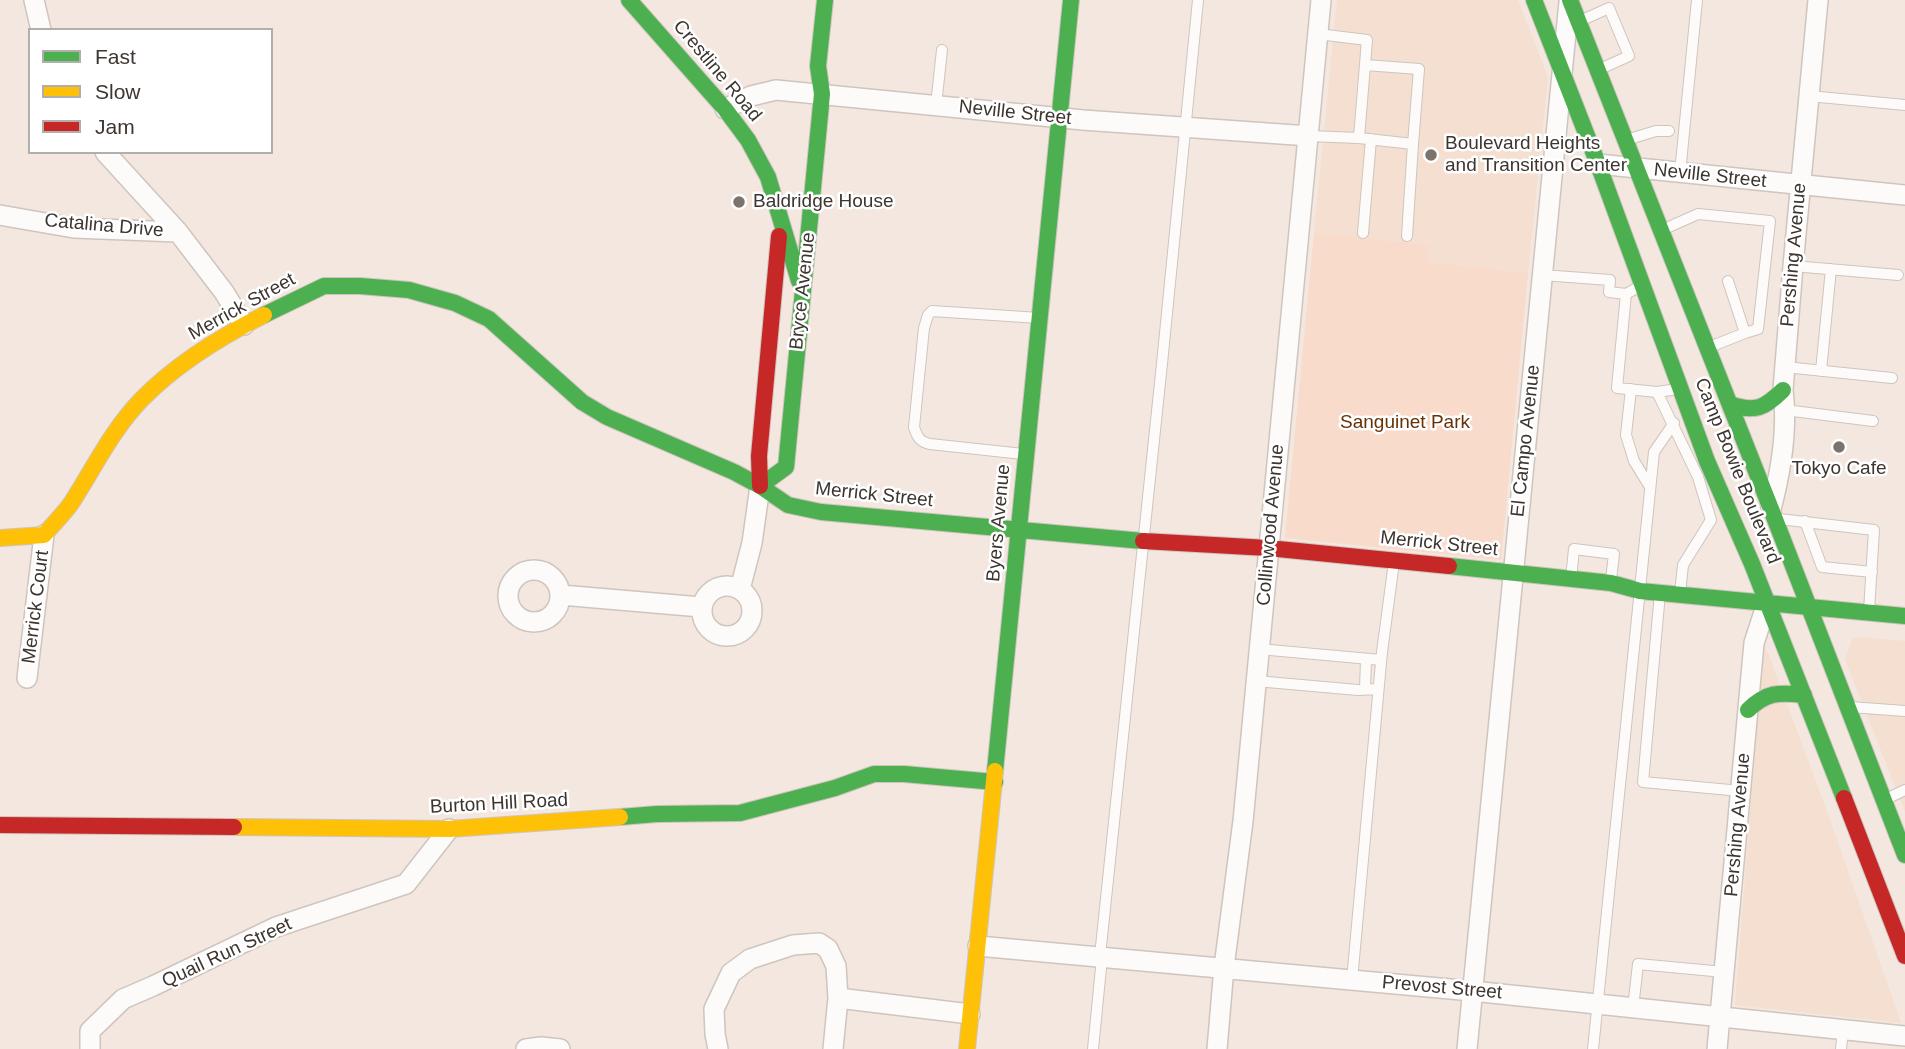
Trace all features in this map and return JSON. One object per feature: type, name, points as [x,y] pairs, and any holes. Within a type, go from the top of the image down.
[{"type":"street","points":[[34,0],[41,28]]},
{"type":"street","name":"Crestline Road","points":[[629,0],[725,109],[748,140],[768,177],[803,294]]},
{"type":"street","name":"Bryce Avenue","points":[[760,486],[786,467],[822,94],[818,66],[825,0]]},
{"type":"street","name":"Byers Avenue","points":[[967,1049],[1072,0]]},
{"type":"street","name":"Collinwood Avenue","points":[[1217,1049],[1224,968],[1243,821],[1321,0]]},
{"type":"street","name":"Camp Bowie Boulevard","points":[[1534,0],[1681,389],[1697,454],[1768,603],[1905,956]]},
{"type":"street","name":"Camp Bowie Boulevard","points":[[1569,0],[1905,855]]},
{"type":"street","name":"El Campo Avenue","points":[[1466,1049],[1569,0]]},
{"type":"street","name":"Pershing Avenue","points":[[1773,514],[1785,410],[1783,390],[1818,0]]},
{"type":"street","name":"Neville Street","points":[[725,109],[751,96],[776,90],[1186,128],[1309,136]]},
{"type":"street","points":[[107,154],[178,232]]},
{"type":"street","name":"Neville Street","points":[[1598,164],[1905,195]]},
{"type":"street","name":"Bryce Avenue","points":[[740,589],[752,543],[760,486],[759,456],[779,244],[779,214]]},
{"type":"street","name":"Catalina Drive","points":[[0,215],[74,228],[178,232],[224,292],[244,325]]},
{"type":"street","name":"Merrick Street","points":[[44,535],[70,505],[107,444],[140,401],[180,366],[244,325],[324,286],[360,286],[408,290],[455,303],[489,319],[582,402],[607,417],[734,472],[788,505],[821,512],[1019,531],[1268,548],[1611,583],[1640,591],[1905,616]]},
{"type":"street","points":[[1730,404],[1747,410],[1758,408],[1767,405],[1783,390]]},
{"type":"street","points":[[0,538],[44,535]]},
{"type":"street","name":"Merrick Court","points":[[27,678],[44,535]]},
{"type":"street","points":[[724,586],[740,589],[752,603],[751,622],[738,635],[719,636],[705,625],[701,607],[709,592],[724,586]]},
{"type":"street","points":[[561,595],[701,607]]},
{"type":"street","name":"Pershing Avenue","points":[[1717,1049],[1754,643],[1768,603]]},
{"type":"street","points":[[1748,710],[1764,696],[1784,693],[1804,695]]},
{"type":"street","name":"Burton Hill Road","points":[[0,825],[449,829],[657,814],[740,813],[835,788],[874,774],[995,782]]},
{"type":"street","name":"Quail Run Street","points":[[90,1049],[90,1031],[123,999],[276,927],[406,884],[449,829]]},
{"type":"street","points":[[718,1049],[714,1009],[731,973],[750,959],[793,945],[819,943],[828,949],[836,966],[838,998],[833,1049]]},
{"type":"street","name":"Prevost Street","points":[[978,946],[1598,1003],[1720,1017],[1842,1039],[1905,1036]]},
{"type":"street","points":[[838,998],[970,1014]]},
{"type":"street","points":[[526,1049],[541,1046],[560,1049]]},
{"type":"lane","points":[[1093,1049],[1100,956],[1142,541],[1167,331],[1198,0]]},
{"type":"lane","points":[[1680,173],[1697,0]]},
{"type":"lane","points":[[1578,22],[1609,8],[1629,56],[1598,71]]},
{"type":"lane","points":[[1318,34],[1367,40],[1359,138]]},
{"type":"lane","points":[[936,105],[942,50]]},
{"type":"lane","points":[[1365,65],[1419,69],[1407,236]]},
{"type":"lane","points":[[1809,96],[1905,106]]},
{"type":"lane","points":[[1626,140],[1656,131],[1669,131]]},
{"type":"lane","points":[[1309,136],[1413,144]]},
{"type":"lane","points":[[1363,233],[1371,139]]},
{"type":"lane","points":[[1661,230],[1698,214],[1770,221],[1758,329],[1707,348]]},
{"type":"lane","points":[[1793,266],[1898,275]]},
{"type":"lane","points":[[1821,372],[1831,269]]},
{"type":"lane","points":[[1542,275],[1610,281],[1609,292],[1626,294],[1642,285]]},
{"type":"lane","points":[[1728,281],[1745,333]]},
{"type":"lane","points":[[1626,294],[1617,388],[1657,392],[1681,389]]},
{"type":"lane","points":[[1026,454],[930,444],[923,442],[916,435],[914,427],[924,328],[932,311],[1039,318]]},
{"type":"lane","points":[[1785,367],[1892,378]]},
{"type":"lane","points":[[1631,389],[1626,435],[1634,461],[1650,487]]},
{"type":"lane","points":[[1657,392],[1674,423],[1697,454],[1698,477],[1711,520],[1683,565],[1679,594]]},
{"type":"lane","points":[[1785,410],[1873,421]]},
{"type":"lane","points":[[1593,1049],[1654,452],[1674,423]]},
{"type":"lane","points":[[1773,514],[1874,530],[1869,613]]},
{"type":"lane","points":[[1805,521],[1822,567],[1871,572]]},
{"type":"lane","points":[[1571,579],[1574,549],[1614,554],[1611,583]]},
{"type":"lane","points":[[1352,979],[1378,689],[1394,561]]},
{"type":"lane","points":[[1660,592],[1643,782],[1741,791]]},
{"type":"lane","points":[[1259,649],[1381,660]]},
{"type":"lane","points":[[1364,689],[1366,660]]},
{"type":"lane","points":[[1256,681],[1358,690],[1378,689]]},
{"type":"lane","points":[[1848,707],[1905,711]]},
{"type":"lane","points":[[1883,800],[1905,790]]},
{"type":"lane","points":[[1633,1008],[1638,964],[1724,972]]},
{"type":"shaded area","name":"Boulevard Heights and Transition Center","points":[[1337,0],[1518,0],[1548,77],[1528,273],[1428,262],[1429,245],[1314,233]]},
{"type":"shaded area","points":[[1862,637],[1905,641],[1905,812],[1845,659],[1852,639]]},
{"type":"shaded area","points":[[1763,648],[1768,653],[1832,825],[1901,1023],[1735,1005]]},
{"type":"green space","name":"Sanguinet Park","points":[[1314,233],[1429,245],[1428,262],[1528,273],[1501,560],[1285,538]]},
{"type":"traffic: fast","points":[[629,0],[725,109],[748,140],[768,177],[799,281]]},
{"type":"traffic: fast","points":[[760,486],[786,467],[822,94],[818,66],[825,0]]},
{"type":"traffic: fast","points":[[995,771],[1071,0]]},
{"type":"traffic: fast","points":[[1534,0],[1598,164],[1707,461],[1752,564],[1844,798]]},
{"type":"traffic: fast","points":[[1570,0],[1905,855]]},
{"type":"traffic: fast","points":[[264,315],[324,286],[409,290],[455,303],[489,319],[582,402],[607,417],[734,472],[788,505],[821,512],[1143,541]]},
{"type":"traffic: fast","points":[[1730,404],[1746,408],[1759,407],[1783,390]]},
{"type":"traffic: fast","points":[[1449,566],[1611,583],[1640,591],[1905,616]]},
{"type":"traffic: fast","points":[[1748,710],[1773,695],[1804,695]]},
{"type":"traffic: fast","points":[[620,817],[740,813],[835,788],[874,774],[995,782]]},
{"type":"traffic: slow","points":[[0,538],[44,535],[69,506],[112,436],[141,400],[168,375],[199,353],[264,315]]},
{"type":"traffic: slow","points":[[967,1049],[995,771]]},
{"type":"traffic: slow","points":[[234,827],[449,829],[620,817]]},
{"type":"traffic: jam","points":[[760,486],[759,456],[779,236]]},
{"type":"traffic: jam","points":[[1143,541],[1268,548],[1449,566]]},
{"type":"traffic: jam","points":[[1844,798],[1905,956]]},
{"type":"traffic: jam","points":[[0,825],[234,827]]},
{"type":"place","name":"Boulevard Heights and Transition Center","points":[[1431,155]]},
{"type":"place","name":"Baldridge House","points":[[739,202]]},
{"type":"place","name":"Tokyo Cafe","points":[[1839,447]]}]
